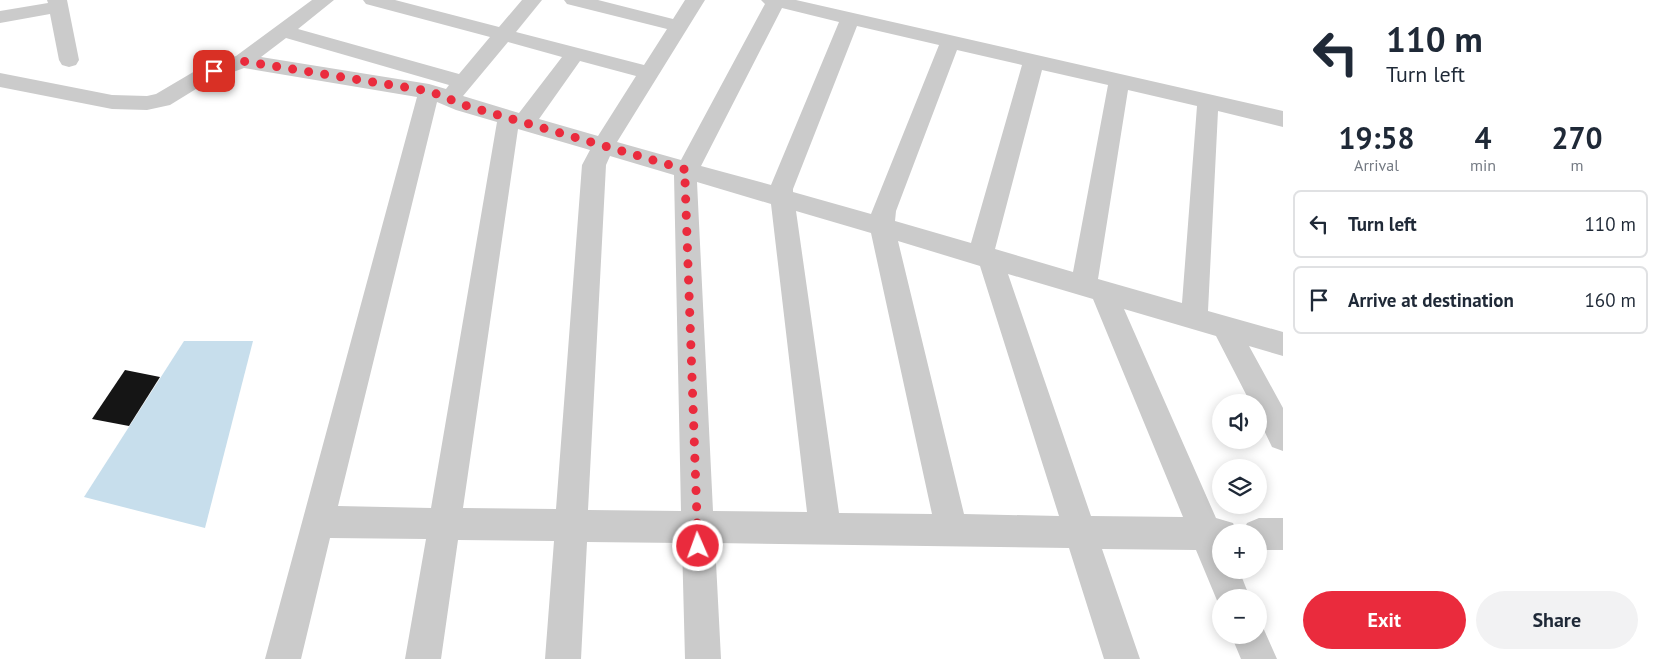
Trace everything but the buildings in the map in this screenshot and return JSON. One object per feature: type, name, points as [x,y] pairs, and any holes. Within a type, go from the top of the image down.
[{"type":"street","points":[[0,80],[112,102],[147,103],[162,100],[202,76],[242,61],[324,0]]},
{"type":"street","points":[[373,0],[649,73]]},
{"type":"street","points":[[283,659],[318,522],[447,91],[503,34],[532,0]]},
{"type":"street","points":[[574,0],[612,4],[679,26]]},
{"type":"street","points":[[563,659],[592,171],[595,159],[695,0]]},
{"type":"street","points":[[703,659],[685,180],[687,170],[773,1],[1283,119]]},
{"type":"street","points":[[0,17],[58,3],[69,60]]},
{"type":"street","points":[[825,528],[780,197],[782,181],[850,18]]},
{"type":"street","points":[[282,31],[447,91],[464,105],[1283,344]]},
{"type":"street","points":[[950,42],[884,211],[882,227],[952,530]]},
{"type":"street","points":[[423,659],[445,524],[517,121],[576,53]]},
{"type":"street","points":[[242,61],[447,91]]},
{"type":"street","points":[[1034,61],[985,257],[1122,659]]},
{"type":"street","points":[[1119,81],[1093,288],[1212,529]]},
{"type":"street","points":[[1194,318],[1208,102]]},
{"type":"street","points":[[1225,327],[1283,437]]},
{"type":"street","points":[[318,522],[1212,533]]},
{"type":"street","points":[[1267,534],[1283,534]]},
{"type":"street","points":[[1253,644],[1260,659]]},
{"type":"water","points":[[184,341],[253,341],[205,528],[84,497]]},
{"type":"route","points":[[214,71],[242,61],[429,91],[464,105],[687,170],[685,180],[698,546]]}]
